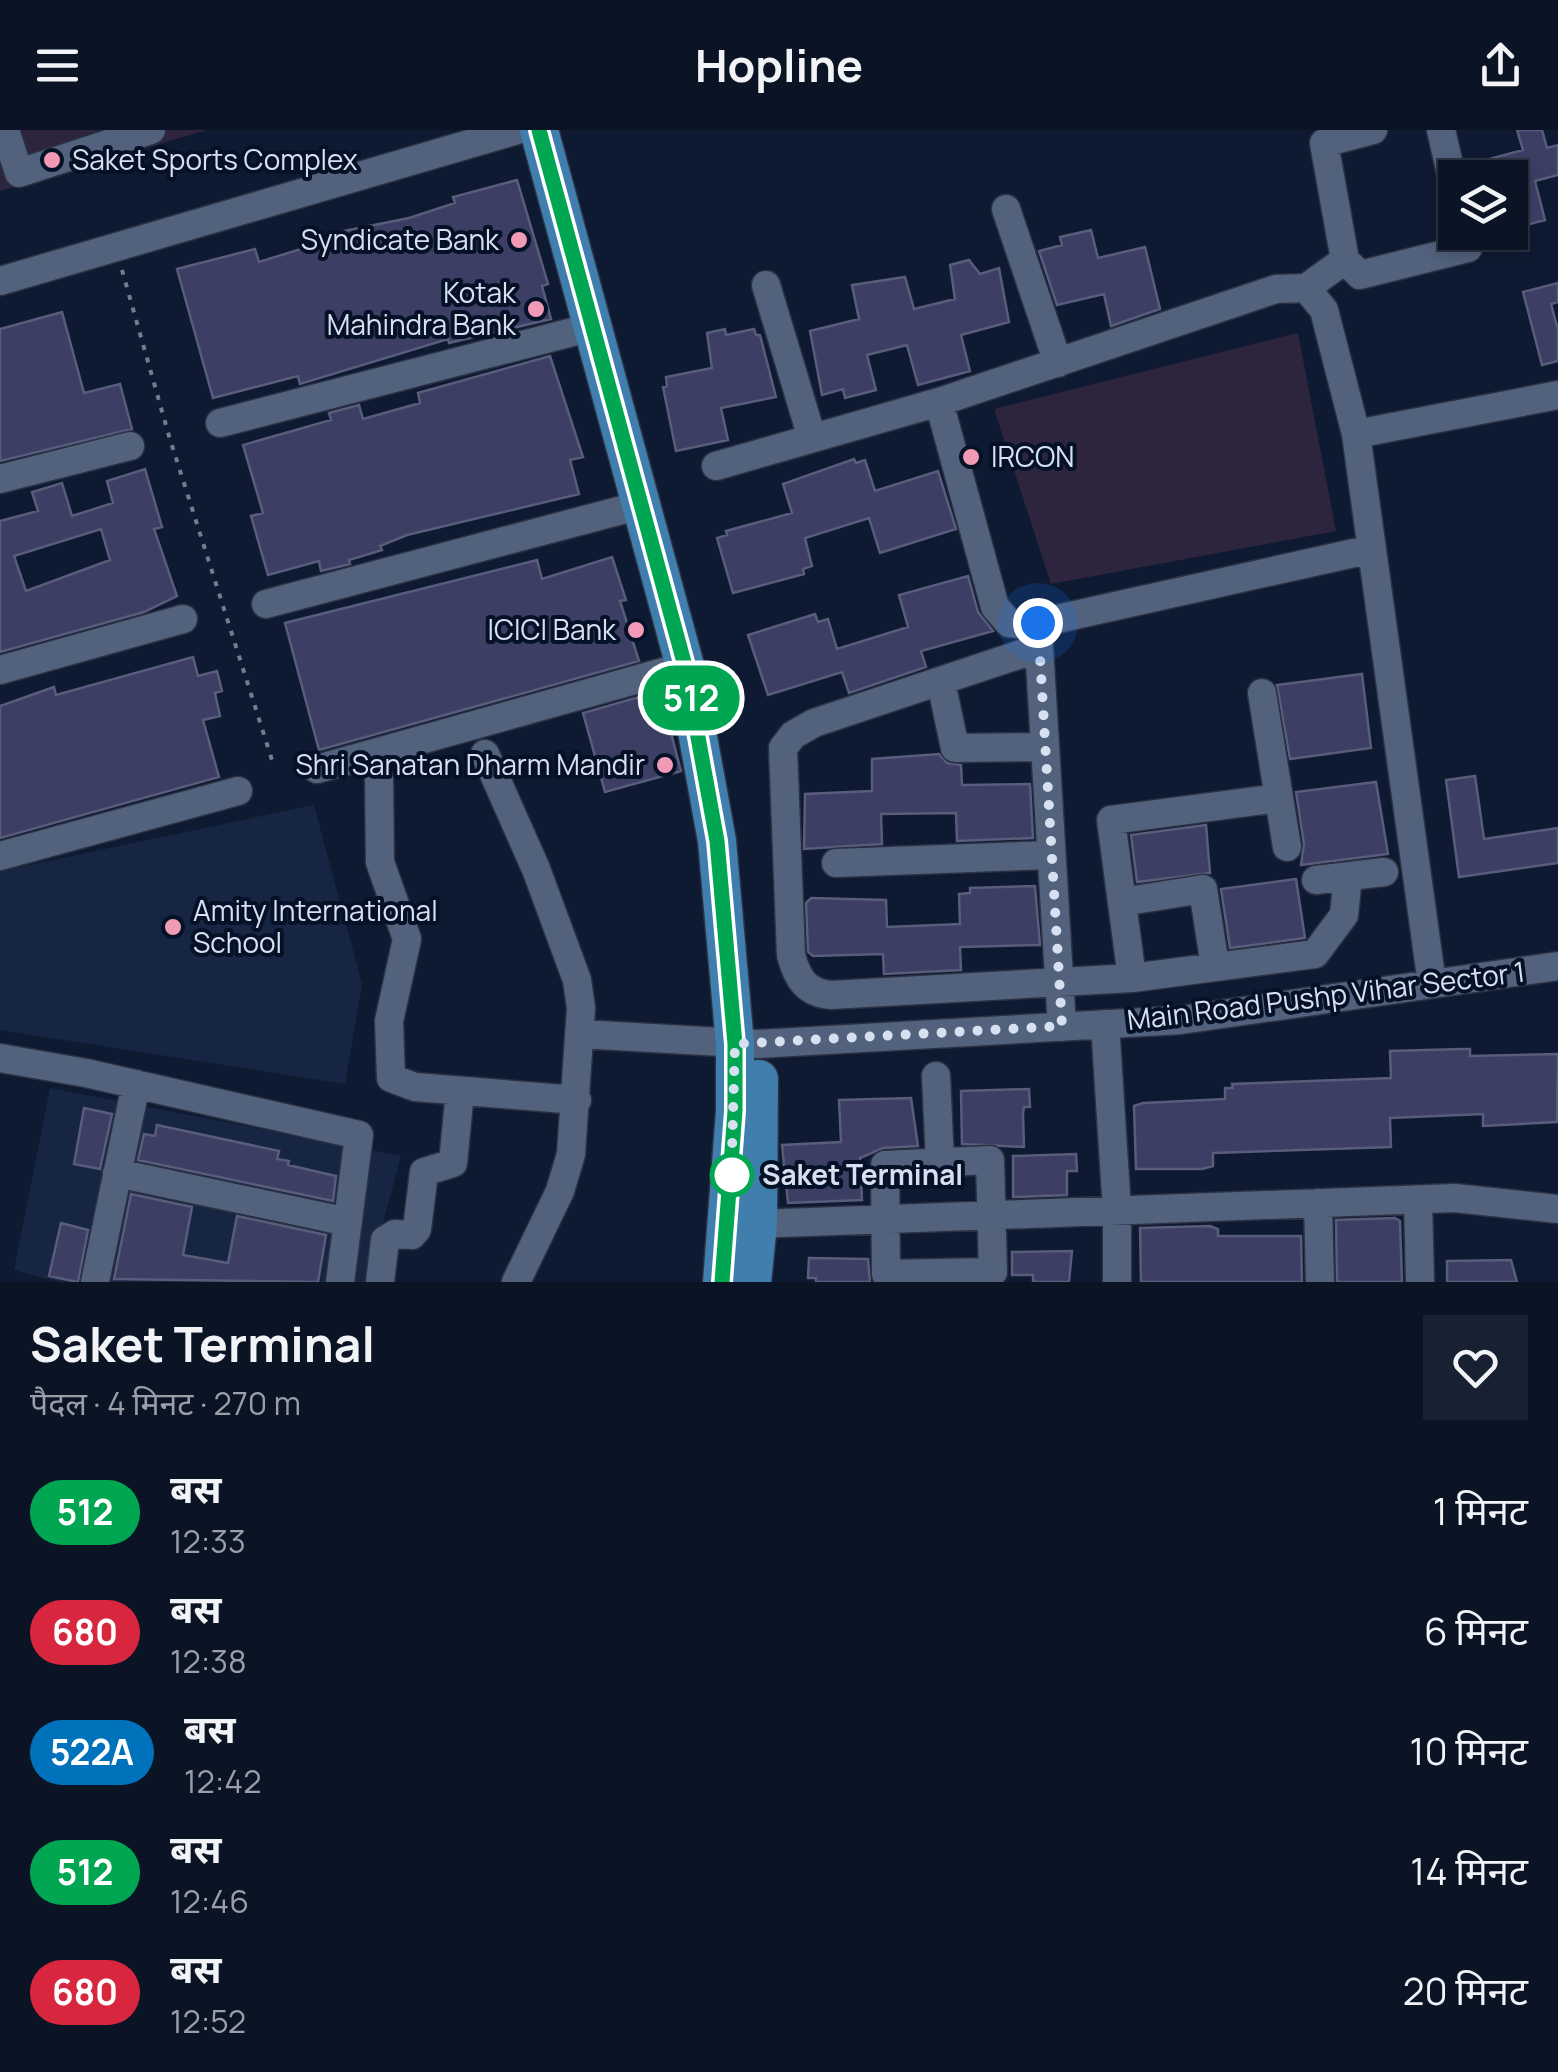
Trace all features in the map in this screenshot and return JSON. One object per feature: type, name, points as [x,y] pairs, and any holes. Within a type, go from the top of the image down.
[{"type":"main road","points":[[538,130],[685,666],[717,841],[746,1044],[761,1110],[752,1282]]},
{"type":"main road","points":[[562,130],[744,840],[746,1044],[734,1130],[722,1282]]},
{"type":"street","points":[[6,130],[9,176],[151,130]]},
{"type":"street","points":[[0,281],[517,130]]},
{"type":"street","points":[[1373,130],[1324,143],[1345,260],[1360,275],[1460,250]]},
{"type":"street","points":[[1441,130],[1448,160]]},
{"type":"street","points":[[1006,209],[1058,364]]},
{"type":"street","points":[[716,466],[939,402],[1276,289],[1306,288],[1345,260]]},
{"type":"street","points":[[766,285],[812,438]]},
{"type":"street","points":[[1306,288],[1324,310],[1356,434],[1432,984]]},
{"type":"street","points":[[220,423],[592,326]]},
{"type":"street","points":[[1356,434],[1558,395]]},
{"type":"street","points":[[939,402],[994,607],[1009,624],[1038,635]]},
{"type":"street","points":[[0,479],[130,446]]},
{"type":"street","points":[[266,604],[642,506]]},
{"type":"street","points":[[1348,877],[1344,915],[1315,954],[1132,978],[831,995],[807,988],[796,974],[791,956],[783,748],[793,735],[814,724],[941,682],[1038,635],[1372,549]]},
{"type":"street","points":[[0,670],[183,619]]},
{"type":"street","points":[[1038,635],[1062,1026]]},
{"type":"street","points":[[317,769],[685,666]]},
{"type":"street","points":[[941,682],[954,748],[1045,746]]},
{"type":"street","points":[[1262,693],[1287,846]]},
{"type":"street","points":[[485,754],[536,869],[576,980],[582,1034],[571,1154],[560,1190],[516,1282]]},
{"type":"street","points":[[378,778],[380,862],[407,939],[390,1021],[388,1067],[399,1084],[577,1100]]},
{"type":"street","points":[[0,856],[238,791]]},
{"type":"street","points":[[1132,978],[1111,820],[1279,798]]},
{"type":"street","points":[[836,863],[1051,855]]},
{"type":"street","points":[[1316,880],[1384,872]]},
{"type":"street","points":[[1122,902],[1203,888],[1215,966]]},
{"type":"street","name":"Main Road Pushp Vihar Sector 1","points":[[582,1034],[746,1044],[1181,1020],[1558,966]]},
{"type":"street","points":[[1105,1024],[1117,1210],[1117,1282]]},
{"type":"street","points":[[0,1058],[136,1084],[358,1136],[340,1282]]},
{"type":"street","points":[[936,1076],[940,1162]]},
{"type":"street","points":[[95,1282],[136,1084]]},
{"type":"street","points":[[380,1282],[385,1240],[395,1234],[412,1235],[417,1229],[424,1172],[453,1163],[460,1090]]},
{"type":"street","points":[[990,1160],[993,1272],[944,1278],[886,1274],[885,1165],[940,1162],[990,1160]]},
{"type":"street","points":[[117,1174],[348,1222]]},
{"type":"street","points":[[758,1224],[1455,1198],[1558,1209]]},
{"type":"street","points":[[1418,1200],[1420,1282]]},
{"type":"street","points":[[1318,1203],[1320,1282]]},
{"type":"path","points":[[115,246],[169,436],[272,760]]},
{"type":"shaded area","name":"Saket Sports Complex","points":[[0,130],[207,130],[0,191]]},
{"type":"shaded area","points":[[1298,333],[1336,531],[1051,584],[994,409]]},
{"type":"shaded area","name":"Amity International School","points":[[314,805],[362,984],[345,1084],[0,1030],[0,871]]},
{"type":"shaded area","points":[[50,1088],[401,1156],[367,1282],[59,1282],[14,1270]]},
{"type":"building","points":[[1517,130],[1542,130],[1547,148],[1558,145],[1558,175],[1535,181],[1545,220],[1528,224],[1528,160],[1486,160],[1523,150]]},
{"type":"building","points":[[517,180],[548,284],[542,286],[551,319],[449,343],[448,339],[300,384],[298,376],[213,398],[177,269],[255,249],[259,262],[330,240],[329,234],[409,218],[455,203],[453,197]]},
{"type":"building","points":[[1091,230],[1098,258],[1145,247],[1160,309],[1111,326],[1104,294],[1057,305],[1039,251],[1062,245],[1060,237]]},
{"type":"building","points":[[969,260],[980,274],[999,268],[1009,322],[961,335],[970,371],[918,385],[907,345],[867,355],[876,390],[845,398],[843,389],[822,395],[810,331],[859,319],[852,285],[905,277],[914,309],[955,299],[950,265]]},
{"type":"building","points":[[1558,283],[1558,302],[1551,304],[1558,330],[1558,361],[1542,365],[1523,292]]},
{"type":"building","points":[[62,312],[84,393],[120,384],[132,429],[0,461],[0,329]]},
{"type":"building","points":[[725,329],[726,335],[754,329],[760,335],[776,397],[721,408],[728,440],[676,451],[663,387],[667,386],[666,377],[712,368],[707,333]]},
{"type":"building","points":[[550,356],[583,457],[570,460],[579,494],[407,535],[380,546],[382,550],[349,560],[350,564],[321,571],[319,561],[268,575],[251,516],[263,513],[243,445],[331,420],[329,413],[359,405],[363,419],[420,403],[418,393]]},
{"type":"building","points":[[854,459],[856,463],[865,460],[875,491],[938,471],[956,529],[880,553],[869,518],[805,538],[812,566],[803,569],[804,574],[733,593],[717,538],[727,535],[726,531],[792,513],[783,484]]},
{"type":"building","points":[[145,469],[162,527],[154,529],[177,596],[144,612],[0,652],[0,521],[38,511],[32,492],[62,483],[72,516],[113,503],[107,481]],"holes":[[[101,529],[110,560],[26,591],[14,556]]]},
{"type":"building","points":[[612,557],[626,600],[620,601],[639,661],[319,750],[285,623],[537,560],[542,579]]},
{"type":"building","points":[[968,576],[978,612],[993,631],[921,651],[926,667],[849,693],[842,672],[768,695],[748,635],[815,614],[818,622],[828,619],[837,649],[908,627],[899,595]]},
{"type":"building","points":[[193,657],[198,676],[217,671],[222,691],[215,693],[220,716],[203,720],[219,777],[0,838],[0,706],[54,687],[56,695]]},
{"type":"building","points":[[1362,674],[1371,748],[1290,759],[1277,685]]},
{"type":"building","points":[[660,691],[681,771],[605,792],[583,713]]},
{"type":"building","points":[[939,754],[947,763],[961,765],[962,785],[1030,784],[1033,838],[957,841],[956,813],[881,814],[882,844],[804,849],[805,794],[872,791],[872,759]]},
{"type":"building","points":[[1475,776],[1484,839],[1558,828],[1558,863],[1459,877],[1446,780]]},
{"type":"building","points":[[1376,782],[1388,854],[1301,865],[1304,844],[1296,792]]},
{"type":"building","points":[[1206,825],[1210,873],[1137,882],[1131,835]]},
{"type":"building","points":[[1296,879],[1305,938],[1230,948],[1221,889]]},
{"type":"building","points":[[1035,886],[1040,945],[960,947],[961,970],[884,974],[883,954],[813,956],[808,952],[806,903],[811,898],[886,900],[887,927],[960,924],[959,894],[970,893],[970,888]]},
{"type":"building","points":[[1470,1049],[1470,1056],[1558,1054],[1557,1122],[1483,1126],[1483,1114],[1390,1118],[1391,1147],[1213,1153],[1213,1166],[1202,1169],[1136,1169],[1134,1106],[1225,1099],[1225,1088],[1233,1088],[1232,1084],[1391,1078],[1390,1051]]},
{"type":"building","points":[[1029,1089],[1030,1107],[1024,1107],[1023,1114],[1024,1147],[962,1144],[961,1091]]},
{"type":"building","points":[[911,1098],[918,1146],[883,1148],[860,1158],[862,1200],[788,1203],[782,1145],[841,1142],[839,1100]]},
{"type":"building","points":[[84,1108],[112,1114],[100,1169],[74,1164]]},
{"type":"building","points":[[157,1125],[279,1151],[277,1159],[289,1161],[288,1165],[336,1176],[333,1201],[138,1160],[144,1134],[155,1136]]},
{"type":"building","points":[[1076,1154],[1077,1171],[1067,1171],[1067,1195],[1013,1197],[1013,1156]]},
{"type":"building","points":[[131,1194],[192,1207],[183,1255],[228,1263],[237,1216],[326,1235],[318,1282],[114,1279]]},
{"type":"building","points":[[1336,1220],[1400,1221],[1402,1282],[1337,1282]]},
{"type":"building","points":[[61,1223],[88,1230],[78,1282],[49,1276]]},
{"type":"building","points":[[1140,1228],[1218,1229],[1218,1236],[1301,1236],[1302,1282],[1141,1282]]},
{"type":"building","points":[[1072,1251],[1069,1282],[1033,1282],[1033,1275],[1012,1275],[1012,1252]]},
{"type":"building","points":[[809,1258],[868,1259],[870,1282],[816,1282],[816,1278],[808,1278]]},
{"type":"building","points":[[1511,1260],[1517,1282],[1447,1282],[1447,1261]]},
{"type":"bus line","name":"512","points":[[539,130],[685,666],[717,841],[735,1044],[729,1224],[722,1282]]},
{"type":"place","name":"Saket Sports Complex","points":[[52,160]]},
{"type":"place","name":"Syndicate Bank","points":[[519,240]]},
{"type":"place","name":"Kotak Mahindra Bank","points":[[536,309]]},
{"type":"place","name":"IRCON","points":[[971,457]]},
{"type":"place","name":"ICICI Bank","points":[[636,630]]},
{"type":"place","name":"Shri Sanatan Dharm Mandir","points":[[665,765]]},
{"type":"place","name":"Amity International School","points":[[173,927]]},
{"type":"place","name":"Saket Terminal","points":[[732,1175]]},
{"type":"route","points":[[732,1175],[731,1186],[735,1044],[1062,1026],[1038,623]]}]
